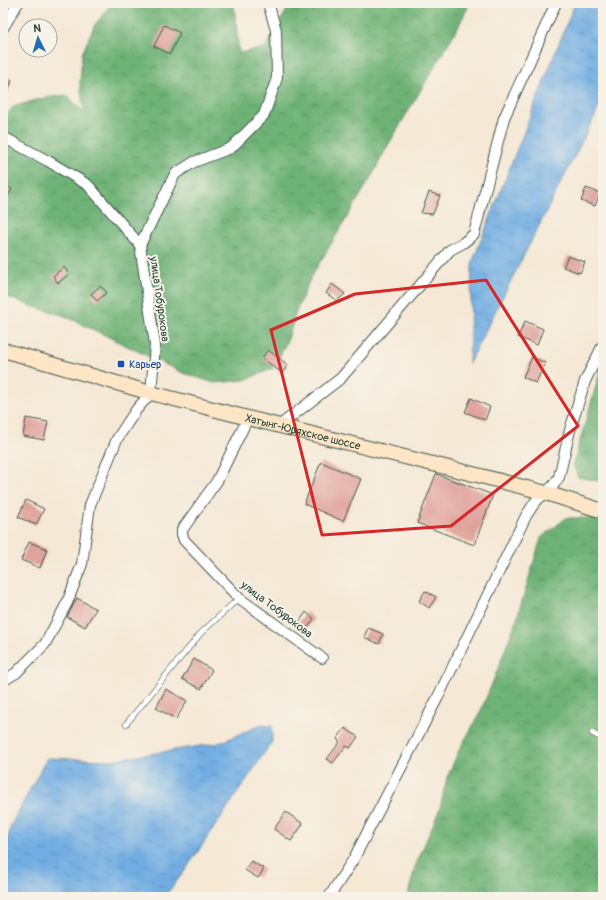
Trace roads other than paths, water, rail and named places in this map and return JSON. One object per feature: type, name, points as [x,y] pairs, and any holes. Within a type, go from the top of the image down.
[{"type":"street","points":[[3,28],[18,3]]},
{"type":"street","points":[[140,245],[176,174],[194,162],[231,148],[264,115],[277,78],[276,30],[268,3]]},
{"type":"street","points":[[279,426],[340,378],[450,250],[463,243],[474,234],[504,118],[556,3]]},
{"type":"street","name":"улица Тобурокова","points":[[3,137],[48,161],[88,185],[140,245],[155,345],[151,393]]},
{"type":"street","points":[[330,897],[353,860],[438,697],[526,516],[535,502],[553,486],[559,477],[570,430],[585,381],[603,345]]},
{"type":"street","name":"Хатынг-Юряхское шоссе","points":[[3,350],[151,393],[546,493],[603,511]]},
{"type":"street","points":[[3,681],[16,673],[45,644],[67,604],[82,564],[90,505],[117,439],[136,410],[151,393]]},
{"type":"street","name":"улица Тобурокова","points":[[248,418],[217,481],[182,530],[182,534],[184,540],[239,598],[322,658]]},
{"type":"lane","points":[[126,724],[201,633],[239,598]]},
{"type":"lane","points":[[592,733],[603,739]]},
{"type":"water","points":[[575,3],[603,3],[603,97],[595,116],[469,363],[472,263]]},
{"type":"water","points":[[261,725],[272,726],[272,742],[184,872],[164,897],[3,897],[3,859],[11,825],[47,758],[111,760],[219,743]]},
{"type":"place","name":"Карьер","points":[[121,364]]}]
